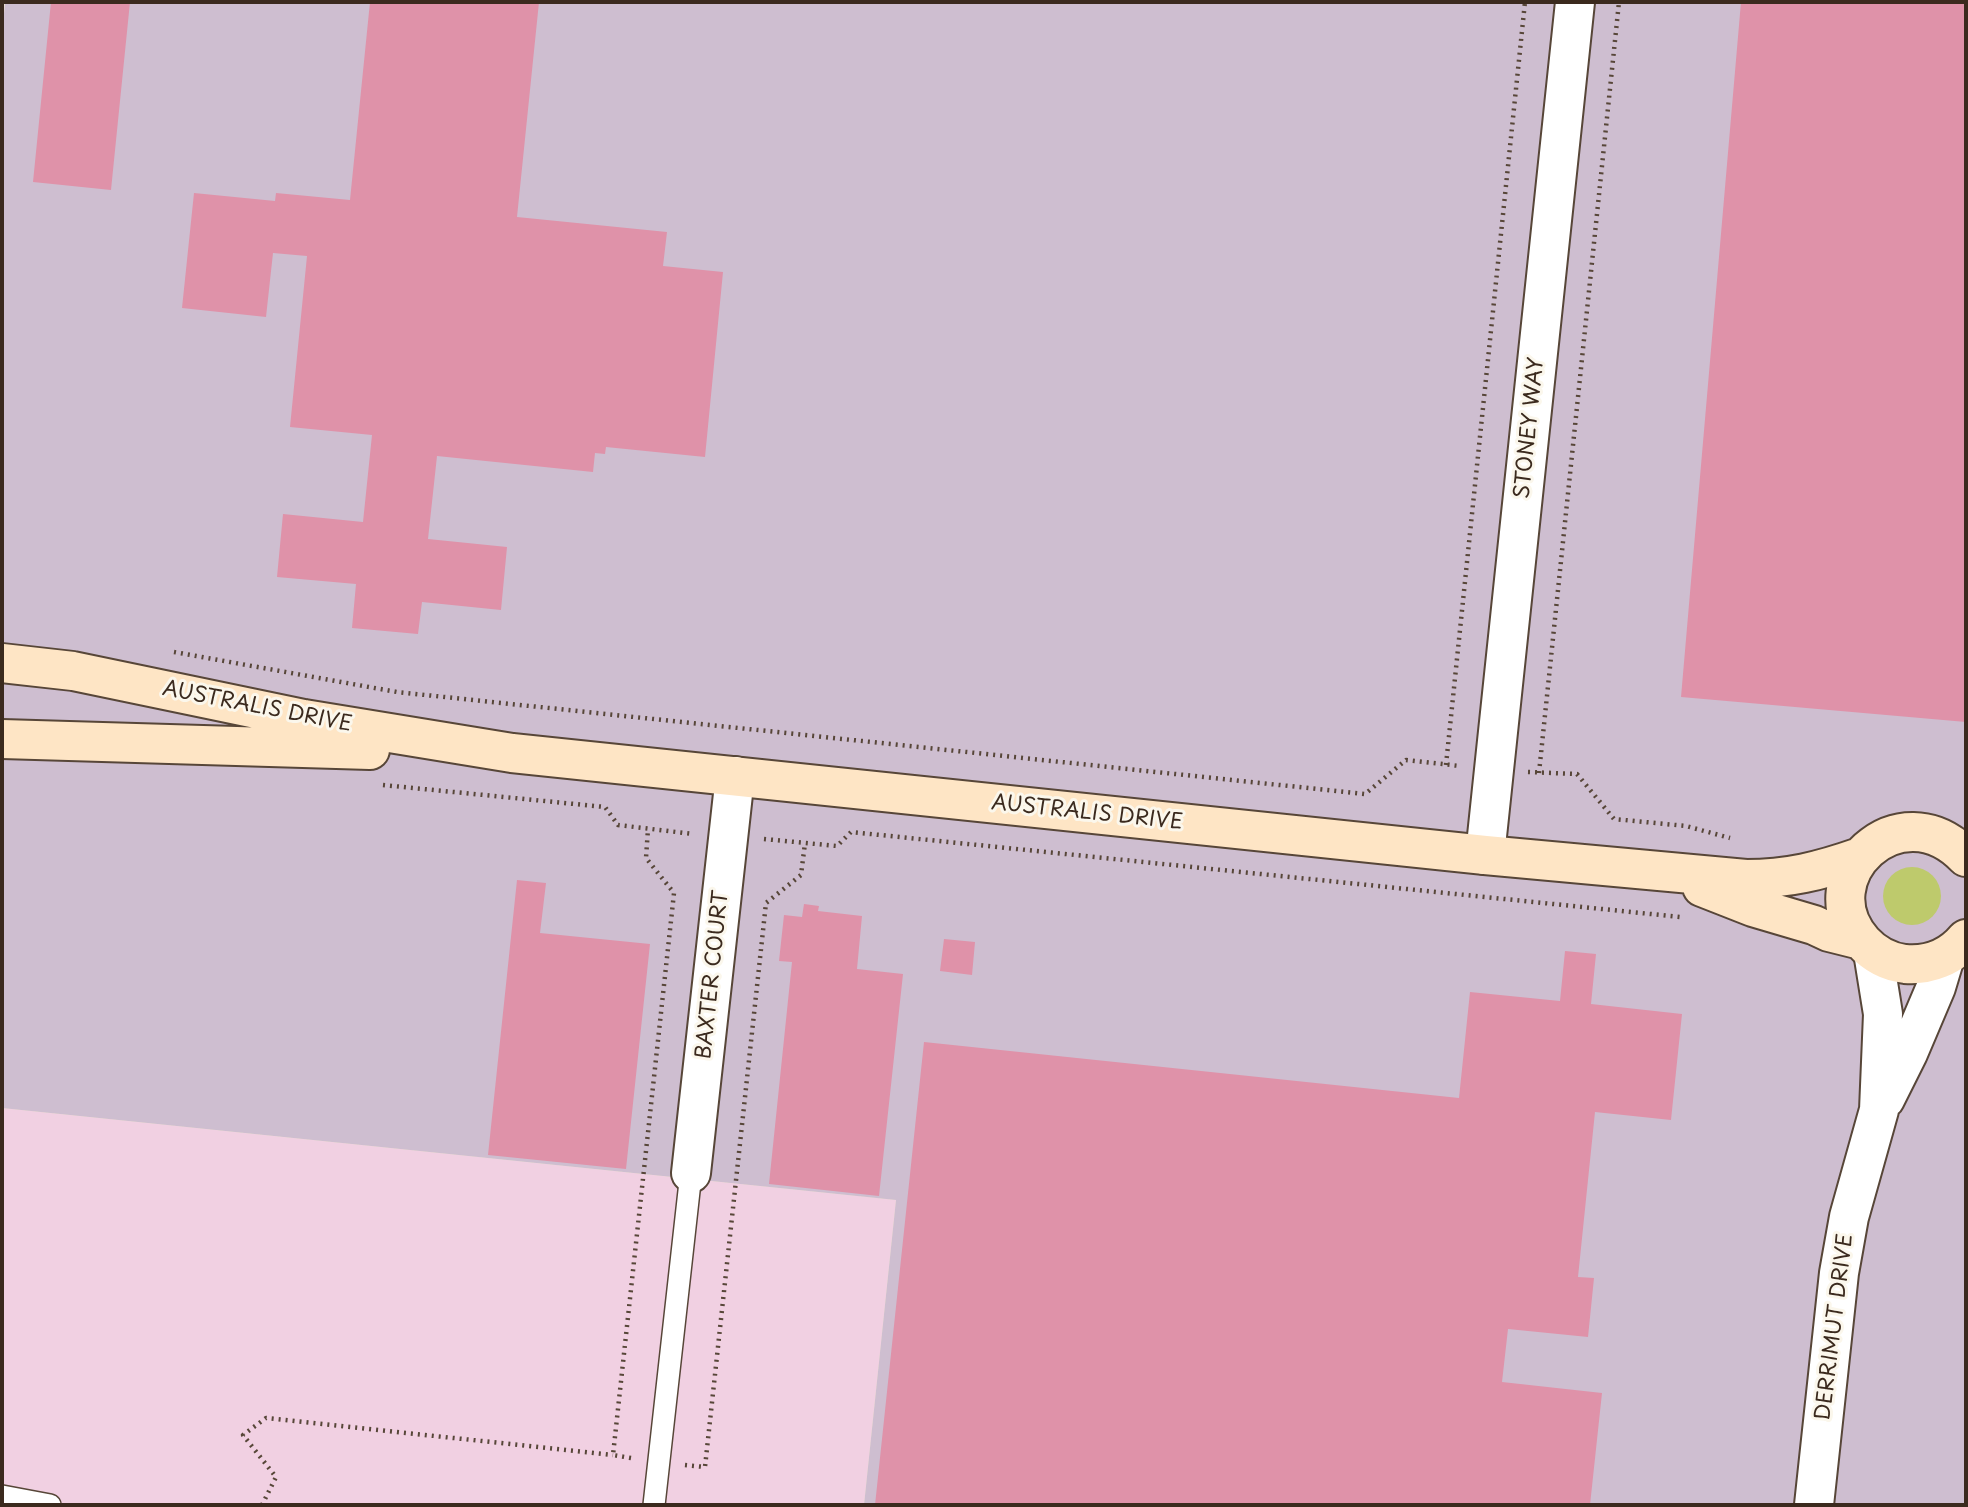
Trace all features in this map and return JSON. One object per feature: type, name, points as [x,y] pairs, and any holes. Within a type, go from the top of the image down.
[{"type":"street","name":"STONEY WAY","points":[[1485,855],[1575,2]]},
{"type":"street","name":"AUSTRALIS DRIVE","points":[[2,663],[74,671],[304,719],[512,753],[1485,855],[1746,879],[1778,879],[1817,871],[1860,857]]},
{"type":"street","name":"AUSTRALIS DRIVE","points":[[2,739],[512,753]]},
{"type":"street","name":"BAXTER COURT","points":[[691,1174],[735,776]]},
{"type":"street","points":[[1867,946],[1849,918],[1846,893],[1848,880],[1860,857],[1871,846],[1884,838],[1913,831],[1943,838],[1966,857]]},
{"type":"street","name":"AUSTRALIS DRIVE","points":[[1661,871],[1754,907],[1814,925],[1867,946],[1900,964],[1923,964],[1961,944]]},
{"type":"street","name":"DERRIMUT DRIVE","points":[[1814,1505],[1839,1273],[1849,1217],[1879,1110],[1909,1053],[1936,987],[1961,944]]},
{"type":"street","name":"DERRIMUT DRIVE","points":[[1867,946],[1883,1014],[1879,1110]]},
{"type":"lane","points":[[654,1505],[691,1174]]},
{"type":"lane","points":[[2,1496],[50,1505]]},
{"type":"path","points":[[170,651],[397,692],[1364,794],[1406,760],[1446,765],[1525,2]]},
{"type":"path","points":[[1539,773],[1619,2]]},
{"type":"path","points":[[262,1505],[276,1477],[243,1435],[265,1418],[613,1455]]},
{"type":"shaded area","points":[[5,2],[1966,2],[1966,1505],[864,1505],[896,1200],[2,1108],[2,37]]},
{"type":"shaded area","points":[[2,1108],[896,1200],[864,1505],[2,1505]]},
{"type":"green space","points":[[1906,867],[1918,867],[1933,875],[1941,890],[1941,902],[1933,917],[1918,925],[1906,925],[1891,917],[1883,902],[1883,890],[1891,875]]},
{"type":"building","points":[[51,2],[130,2],[111,190],[33,182]]},
{"type":"building","points":[[370,2],[539,2],[517,217],[667,232],[663,266],[723,272],[705,457],[606,447],[605,454],[595,453],[593,472],[437,456],[428,539],[507,547],[501,610],[422,602],[418,634],[352,628],[356,584],[277,577],[283,514],[363,522],[372,435],[290,427],[307,256],[273,253],[266,317],[182,308],[194,193],[275,201],[276,193],[350,200]]},
{"type":"building","points":[[1741,2],[1966,2],[1966,722],[1681,697]]},
{"type":"building","points":[[517,880],[546,883],[540,933],[650,944],[626,1169],[488,1155]]},
{"type":"building","points":[[804,904],[819,906],[818,911],[862,916],[857,969],[903,974],[879,1196],[769,1184],[792,962],[779,961],[784,915],[802,917]]},
{"type":"building","points":[[944,939],[975,942],[972,975],[940,971]]},
{"type":"building","points":[[1565,951],[1596,954],[1591,1004],[1682,1014],[1671,1120],[1595,1112],[1578,1277],[1594,1278],[1588,1337],[1508,1329],[1502,1382],[1602,1393],[1590,1505],[875,1505],[924,1042],[1459,1098],[1470,992],[1560,1001]]}]
